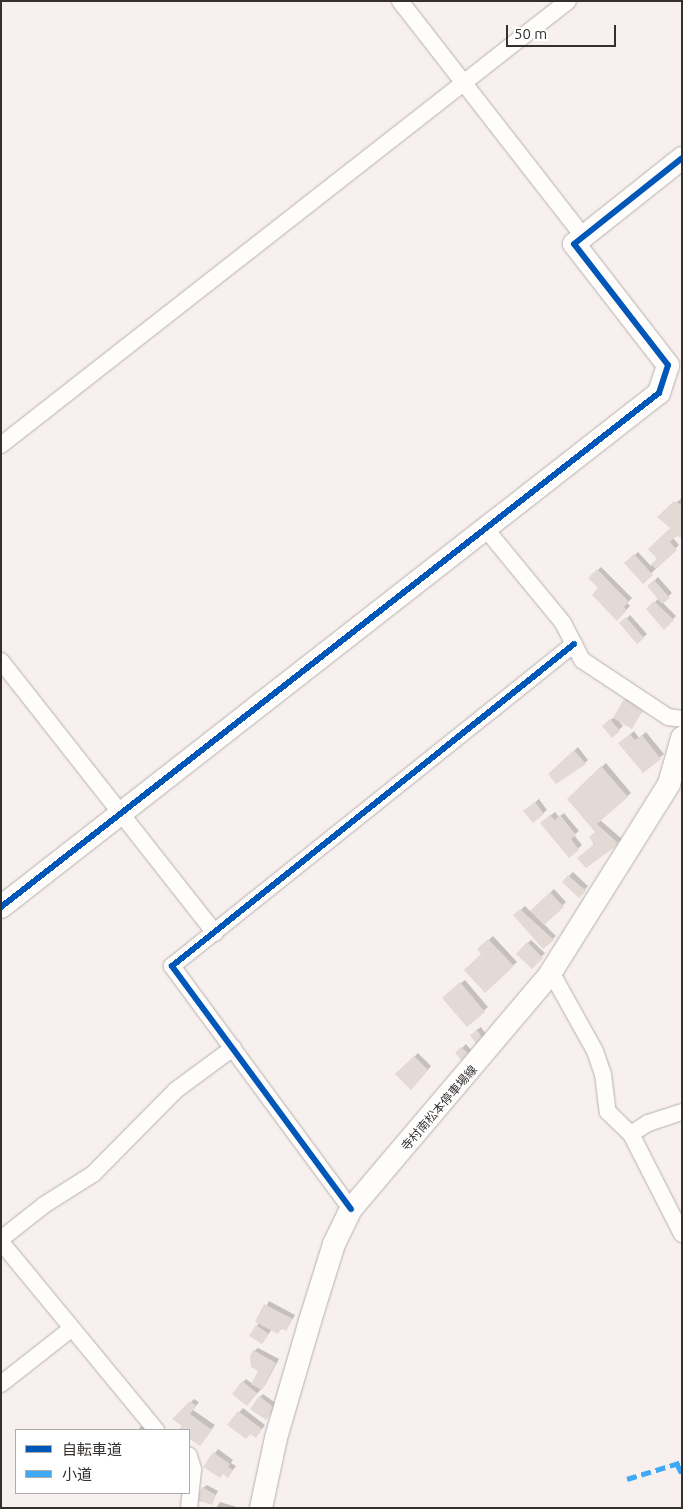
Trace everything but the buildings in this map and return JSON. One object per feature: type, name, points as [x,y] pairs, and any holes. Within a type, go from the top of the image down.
[{"type":"street","points":[[400,1],[583,236]]},
{"type":"street","points":[[1,445],[568,1]]},
{"type":"street","points":[[1,908],[659,393],[668,365],[574,244],[682,158]]},
{"type":"street","points":[[485,528],[563,623],[582,660],[668,717],[682,719]]},
{"type":"street","points":[[351,1210],[172,966],[574,644]]},
{"type":"street","points":[[1,661],[214,933]]},
{"type":"street","name":"寺村南松本停車場線","points":[[261,1508],[276,1438],[310,1321],[334,1244],[351,1210],[491,1049],[551,972],[669,784],[682,738]]},
{"type":"street","points":[[551,972],[595,1051],[603,1074],[608,1112],[631,1134],[682,1234]]},
{"type":"street","points":[[155,1429],[71,1329],[1,1241],[44,1204],[93,1174],[176,1090],[233,1048]]},
{"type":"street","points":[[631,1134],[648,1123],[682,1112]]},
{"type":"street","points":[[1,1384],[71,1329]]},
{"type":"street","points":[[188,1508],[194,1469],[190,1459]]},
{"type":"marked path","points":[[627,1479],[682,1462]]},
{"type":"marked path","points":[[677,1464],[682,1474]]},
{"type":"cycle path","points":[[1,907],[659,393],[668,365],[574,244],[682,158]]},
{"type":"cycle path","points":[[351,1209],[172,966],[574,644]]}]
